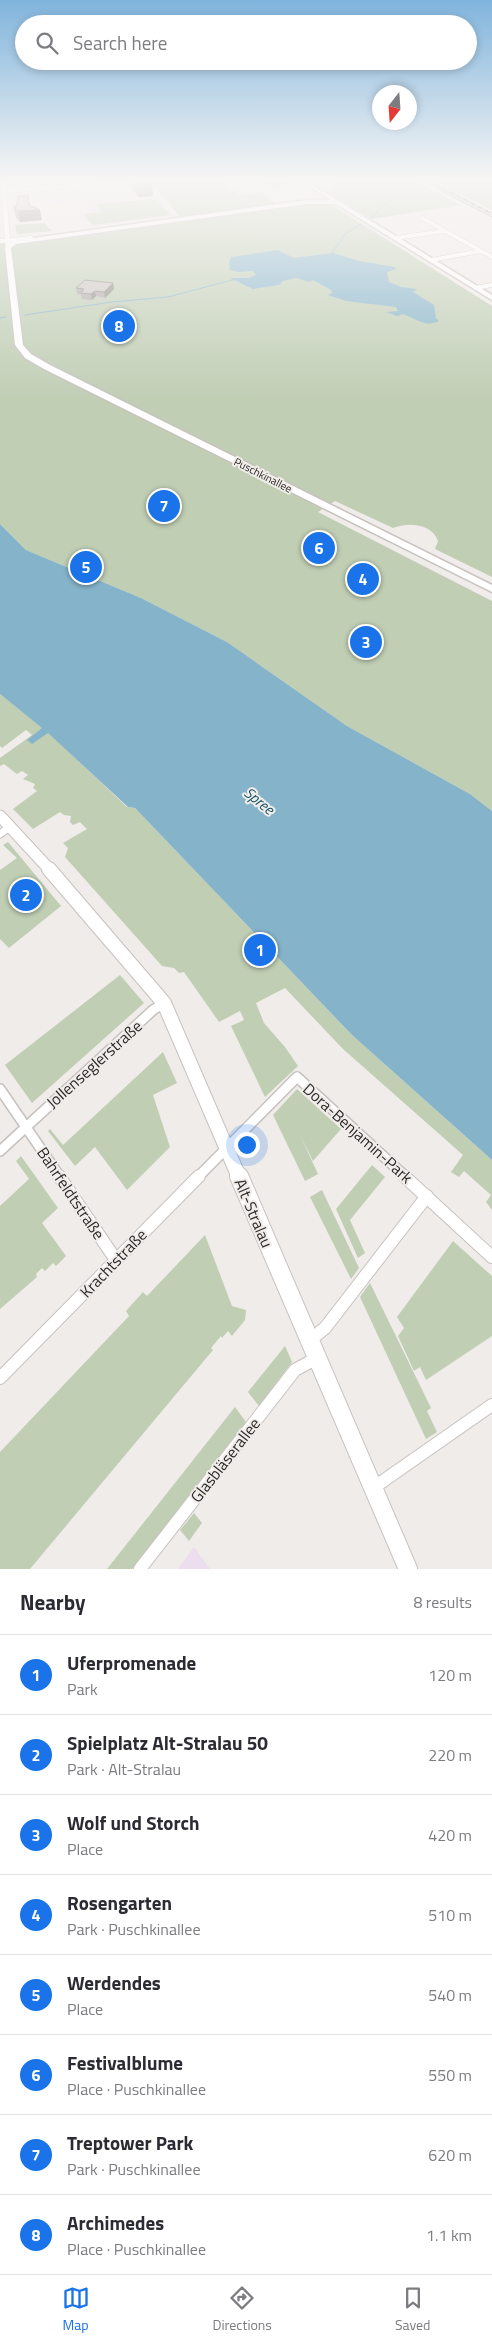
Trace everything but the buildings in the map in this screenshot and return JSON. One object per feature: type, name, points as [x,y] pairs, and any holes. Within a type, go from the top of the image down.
[{"type":"main road","name":"Puschkinallee","points":[[8,252],[19,345],[34,360],[492,590]]},
{"type":"main road","points":[[419,252],[492,298]]},
{"type":"street","points":[[431,260],[473,252]]},
{"type":"street","points":[[476,288],[492,285]]},
{"type":"street","name":"Alt-Stralau","points":[[0,816],[5,830],[164,1003],[408,1569]]},
{"type":"street","name":"Jollenseglerstraße","points":[[26,1127],[153,1010],[164,1003]]},
{"type":"street","name":"Dora-Benjamin-Park","points":[[226,1147],[297,1077],[492,1257]]},
{"type":"street","name":"Bahrfeldtstraße","points":[[0,1089],[116,1260]]},
{"type":"street","points":[[0,1151],[26,1127]]},
{"type":"street","name":"Krachtstraße","points":[[0,1378],[226,1147]]},
{"type":"street","points":[[309,1341],[325,1328],[427,1196]]},
{"type":"street","name":"Glasbläserallee","points":[[140,1569],[295,1370],[317,1358]]},
{"type":"street","points":[[373,1488],[492,1405]]},
{"type":"shaded area","points":[[194,1547],[210,1569],[178,1569]]},
{"type":"green space","points":[[0,252],[407,252],[492,306],[492,577],[435,549],[438,541],[435,535],[425,527],[405,525],[393,528],[335,501],[318,512],[492,601],[492,811],[470,794],[347,726],[227,642],[141,598],[26,550],[0,524]]},
{"type":"green space","points":[[0,694],[48,732],[127,807],[135,808],[352,1035],[492,1160],[492,1210],[486,1202],[491,1195],[464,1171],[459,1177],[451,1172],[463,1155],[343,1049],[285,988],[256,1003],[264,1023],[285,1047],[298,1066],[265,1097],[231,1026],[244,1020],[240,1011],[219,1022],[184,972],[179,973],[174,968],[162,966],[65,857],[68,848],[63,843],[87,829],[80,822],[73,825],[70,822],[71,816],[60,812],[33,829],[13,809],[37,791],[33,788],[35,784],[23,779],[28,775],[22,771],[17,774],[4,764],[0,766],[0,758],[32,735],[26,730],[2,748],[0,746]]},
{"type":"green space","points":[[8,842],[61,906],[9,948],[0,939],[0,870],[17,858],[3,845]]},
{"type":"green space","points":[[120,975],[144,1003],[32,1103],[5,1065]]},
{"type":"green space","points":[[163,1052],[177,1083],[153,1095],[170,1147],[127,1190],[95,1147],[75,1166],[48,1131],[50,1129],[63,1145]]},
{"type":"green space","points":[[297,1089],[341,1129],[313,1161],[300,1135],[318,1174],[305,1181],[273,1115]]},
{"type":"green space","points":[[21,1156],[58,1208],[42,1223],[66,1256],[56,1266],[53,1263],[45,1271],[42,1268],[36,1274],[37,1277],[0,1309],[0,1206],[29,1179],[16,1161]]},
{"type":"green space","points":[[372,1165],[385,1177],[350,1220],[365,1253],[358,1258],[336,1209]]},
{"type":"green space","points":[[322,1190],[359,1268],[351,1279],[310,1197]]},
{"type":"green space","points":[[205,1235],[232,1306],[246,1310],[245,1320],[232,1336],[228,1331],[222,1338],[221,1336],[211,1348],[213,1350],[30,1569],[0,1569],[0,1452],[129,1316],[126,1311],[143,1292],[147,1296]]},
{"type":"green space","points":[[453,1241],[492,1276],[492,1336],[426,1380],[420,1367],[414,1371],[398,1336],[404,1328],[397,1317]]},
{"type":"green space","points":[[370,1283],[431,1408],[427,1411],[437,1432],[426,1439],[360,1297]]},
{"type":"green space","points":[[285,1346],[292,1362],[259,1406],[248,1392]]},
{"type":"green space","points":[[235,1407],[246,1422],[132,1569],[107,1569]]},
{"type":"green space","points":[[194,1513],[202,1523],[189,1541],[180,1530]]},
{"type":"water","points":[[263,252],[282,252],[294,258],[333,253],[359,261],[395,267],[396,269],[387,272],[389,282],[401,287],[417,289],[413,292],[434,305],[436,318],[439,321],[425,323],[403,314],[397,316],[386,312],[398,311],[396,307],[346,301],[328,295],[332,293],[331,290],[313,280],[309,282],[296,278],[283,281],[279,285],[253,289],[230,278],[249,278],[256,275],[253,271],[238,272],[230,270],[229,263],[231,257]]},
{"type":"water","name":"Spree","points":[[0,524],[26,550],[141,598],[227,642],[347,726],[470,794],[492,811],[492,1160],[352,1035],[135,808],[128,807],[48,733],[32,744],[27,740],[42,728],[0,694]]},
{"type":"waterway","points":[[25,315],[112,302],[168,297],[236,279]]},
{"type":"waterway","points":[[0,318],[6,317]]},
{"type":"place","name":"Archimedes","points":[[119,326]]},
{"type":"place","name":"Treptower Park","points":[[164,506]]},
{"type":"place","name":"Festivalblume","points":[[319,548]]},
{"type":"place","name":"Werdendes","points":[[86,567]]},
{"type":"place","name":"Rosengarten","points":[[363,579]]},
{"type":"place","name":"Wolf und Storch","points":[[366,642]]},
{"type":"place","name":"Spielplatz Alt-Stralau 50","points":[[26,895]]},
{"type":"place","name":"Uferpromenade","points":[[260,950]]}]
